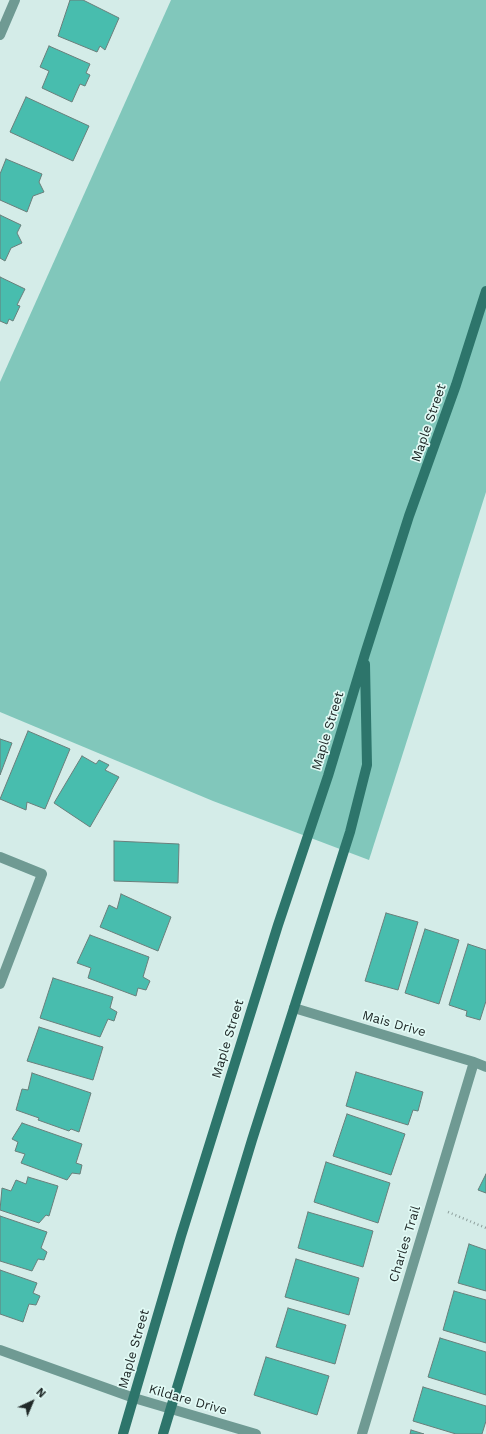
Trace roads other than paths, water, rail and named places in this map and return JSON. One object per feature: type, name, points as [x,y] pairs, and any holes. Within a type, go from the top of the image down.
[{"type":"street","points":[[1,30],[15,0]]},
{"type":"street","name":"Maple Street","points":[[123,1434],[183,1228],[278,925],[328,776],[364,654],[409,516],[456,385],[486,291]]},
{"type":"street","name":"Maple Street","points":[[163,1434],[250,1148],[350,832],[367,765],[364,654]]},
{"type":"street","points":[[0,857],[42,874],[0,984]]},
{"type":"street","name":"Mais Drive","points":[[294,1008],[474,1062],[486,1067]]},
{"type":"street","name":"Charles Trail","points":[[362,1434],[474,1062]]},
{"type":"street","name":"Kildare Drive","points":[[0,1350],[134,1398],[256,1434]]}]
